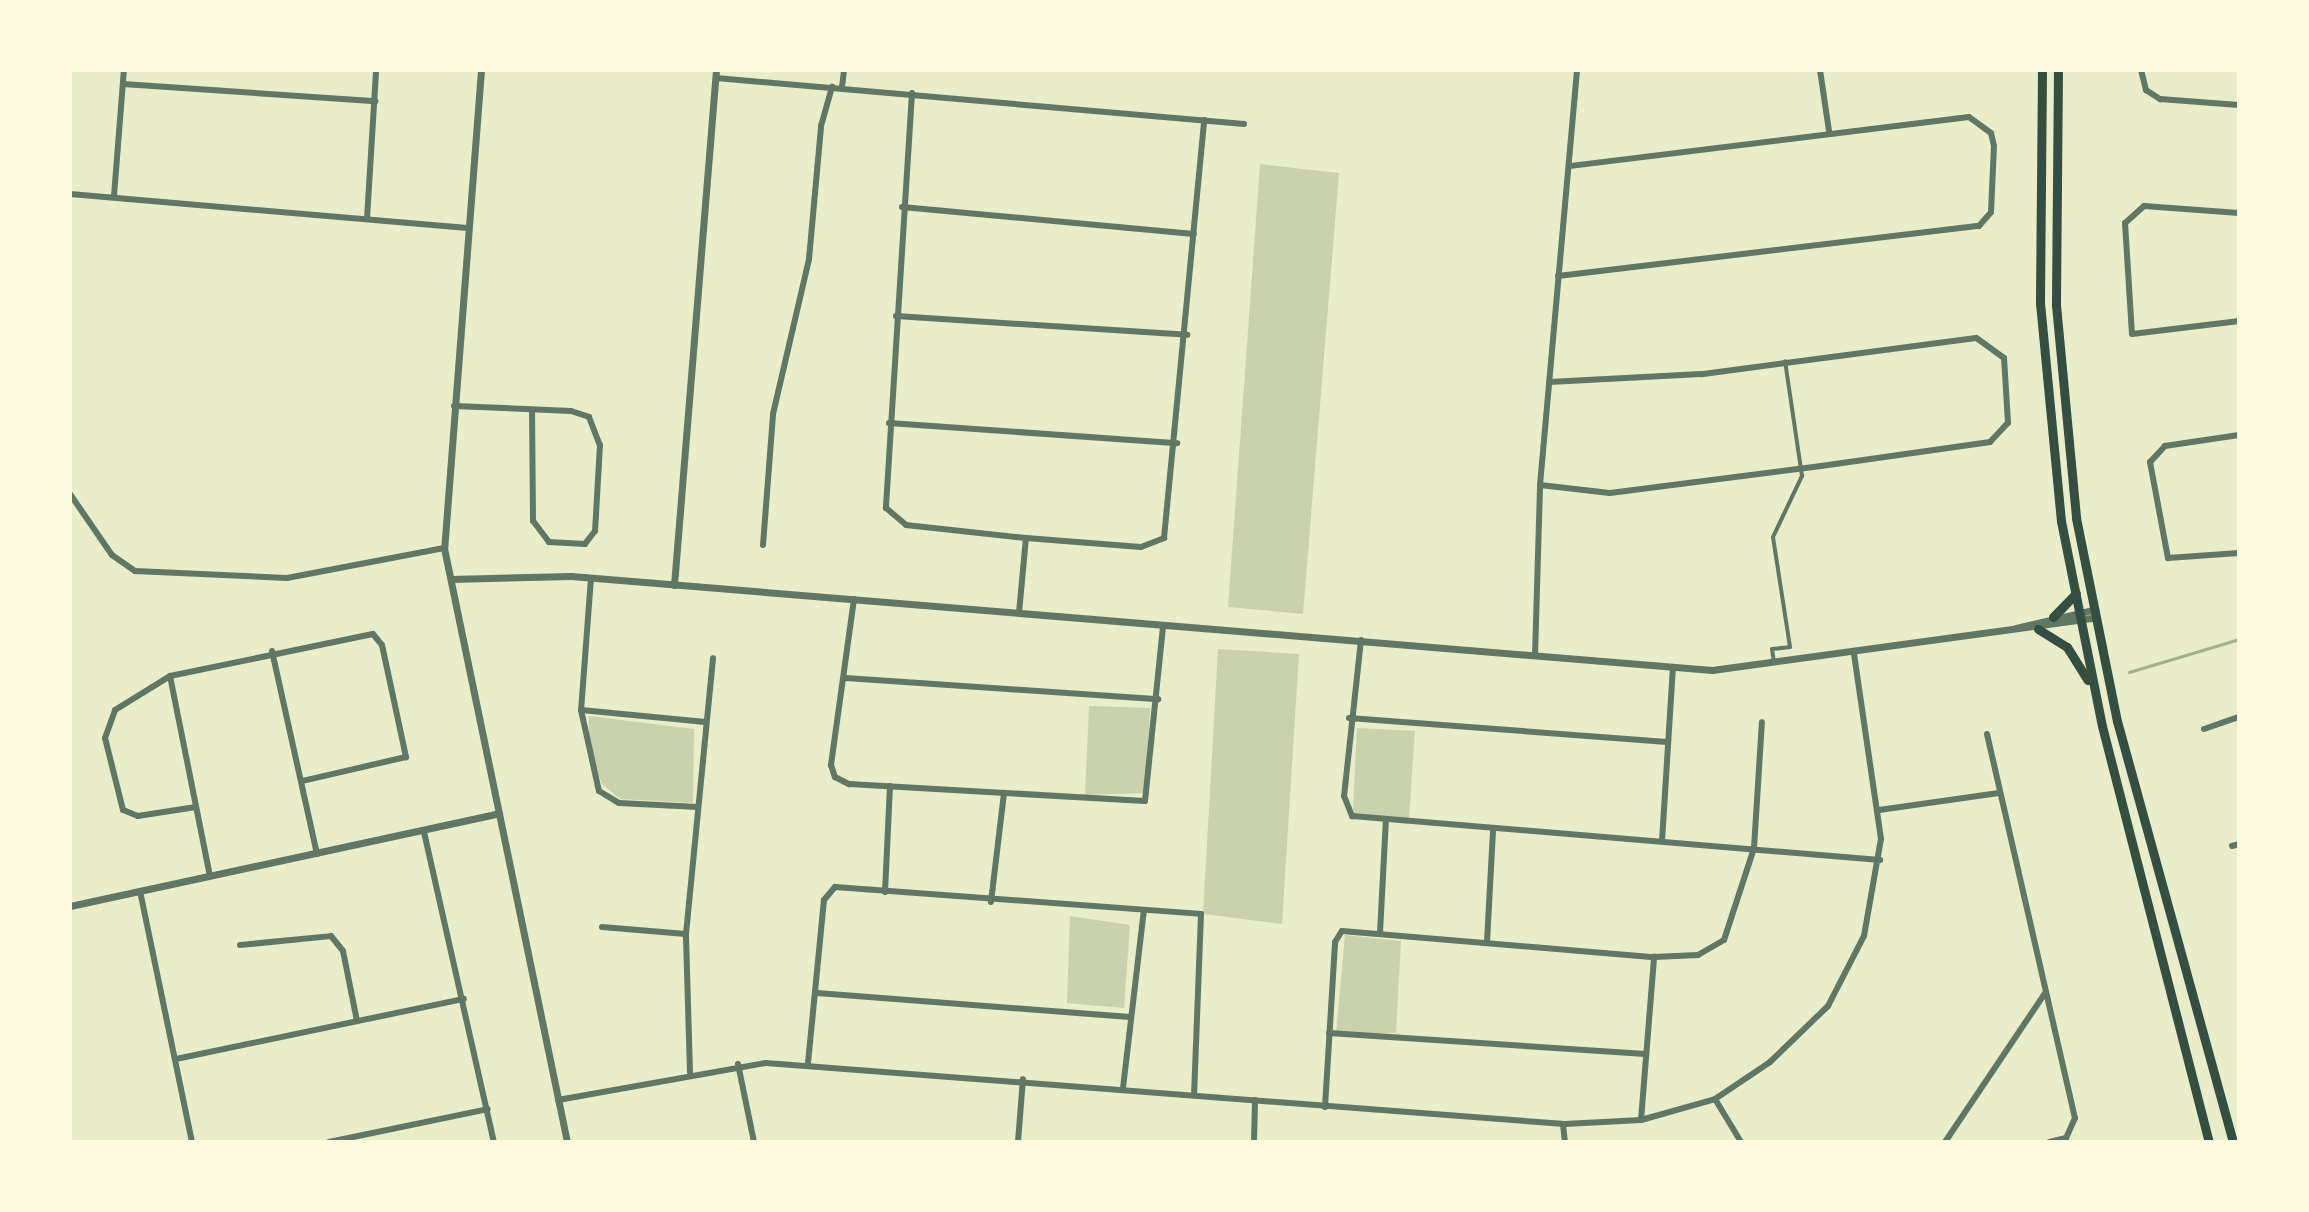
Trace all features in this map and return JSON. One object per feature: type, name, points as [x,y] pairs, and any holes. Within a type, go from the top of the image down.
[{"type":"main road","points":[[2042,70],[2044,365],[2076,593],[2095,694],[2209,1142]]},
{"type":"main road","points":[[2058,70],[2056,305],[2093,614],[2233,1142]]},
{"type":"main road","points":[[2053,617],[2076,593]]},
{"type":"main road","points":[[2038,629],[2067,647],[2095,694]]},
{"type":"street","points":[[114,196],[124,70]]},
{"type":"street","points":[[367,219],[376,70]]},
{"type":"street","points":[[481,70],[444,548],[567,1142]]},
{"type":"street","points":[[842,87],[844,70]]},
{"type":"street","points":[[1535,656],[1540,485],[1577,70]]},
{"type":"street","points":[[1820,70],[1829,131]]},
{"type":"street","points":[[2141,70],[2146,90],[2160,99],[2239,105]]},
{"type":"street","points":[[674,585],[716,74],[1244,124]]},
{"type":"street","points":[[123,84],[375,101]]},
{"type":"street","points":[[763,545],[774,405],[809,259],[821,126],[832,87]]},
{"type":"street","points":[[912,93],[889,423],[891,518],[1026,538],[1155,544],[1168,527],[1204,120]]},
{"type":"street","points":[[1558,276],[1979,226],[1991,212],[1994,146],[1982,123],[1969,117],[1829,131],[1569,166]]},
{"type":"street","points":[[70,194],[468,228]]},
{"type":"street","points":[[2239,213],[2144,206],[2125,223],[2132,334],[2239,321]]},
{"type":"street","points":[[902,207],[1194,234]]},
{"type":"street","points":[[896,316],[1187,335]]},
{"type":"street","points":[[1540,485],[1610,493],[1802,469],[1990,442],[2008,423],[2004,358],[1976,338],[1601,383],[1549,382]]},
{"type":"street","points":[[1775,665],[1772,649],[1790,647],[1773,537],[1802,469],[1785,360]]},
{"type":"street","points":[[454,406],[532,410],[581,413],[600,435],[595,531],[585,544],[549,542],[533,521],[532,410]]},
{"type":"street","points":[[889,423],[1177,443]]},
{"type":"street","points":[[2239,435],[2165,446],[2150,462],[2168,558],[2239,553]]},
{"type":"street","points":[[70,494],[112,555],[135,571],[287,578],[444,548]]},
{"type":"street","points":[[1019,613],[1026,538]]},
{"type":"street","points":[[451,579],[502,573],[591,578],[1673,668],[1775,665],[2016,628],[2053,617],[2093,614]]},
{"type":"street","points":[[591,578],[581,710],[586,754],[606,799],[698,807]]},
{"type":"street","points":[[854,599],[846,678],[831,772],[849,784],[1136,803],[1151,796],[1163,626]]},
{"type":"street","points":[[2016,628],[2038,629],[2080,616]]},
{"type":"street","points":[[196,807],[138,816],[123,810],[105,738],[115,710],[170,676],[272,651],[377,636],[409,747],[397,764],[302,781]]},
{"type":"street","points":[[1361,640],[1349,718],[1347,808],[1352,816],[1493,832],[1662,841],[1880,860]]},
{"type":"street","points":[[272,651],[317,856]]},
{"type":"street","points":[[558,1100],[738,1064],[808,1063],[1563,1124],[1641,1120],[1715,1099],[1770,1062],[1828,1006],[1864,936],[1880,860],[1879,810],[1854,654]]},
{"type":"street","points":[[690,1072],[686,934],[713,658]]},
{"type":"street","points":[[1662,841],[1673,668]]},
{"type":"street","points":[[170,676],[210,876]]},
{"type":"street","points":[[846,678],[1158,699]]},
{"type":"street","points":[[581,710],[705,722]]},
{"type":"street","points":[[2204,729],[2239,717]]},
{"type":"street","points":[[1349,718],[1667,742]]},
{"type":"street","points":[[1325,1107],[1337,936],[1380,933],[1654,957],[1698,955],[1724,940],[1754,848],[1762,722]]},
{"type":"street","points":[[1987,734],[2045,993],[2072,1131],[2049,1142]]},
{"type":"street","points":[[885,892],[890,786]]},
{"type":"street","points":[[991,902],[1004,793]]},
{"type":"street","points":[[1879,810],[1999,793]]},
{"type":"street","points":[[70,906],[317,856],[499,813]]},
{"type":"street","points":[[1380,933],[1386,820]]},
{"type":"street","points":[[424,832],[494,1142]]},
{"type":"street","points":[[1487,942],[1493,832]]},
{"type":"street","points":[[808,1063],[830,889],[1144,910],[1205,919],[1194,1094]]},
{"type":"street","points":[[140,891],[192,1142]]},
{"type":"street","points":[[1123,1088],[1144,910]]},
{"type":"street","points":[[602,927],[686,934]]},
{"type":"street","points":[[240,945],[331,936],[343,951],[357,1021]]},
{"type":"street","points":[[1641,1120],[1654,957]]},
{"type":"street","points":[[817,993],[1130,1017]]},
{"type":"street","points":[[1945,1142],[2045,993]]},
{"type":"street","points":[[176,1059],[464,999]]},
{"type":"street","points":[[1329,1033],[1645,1054]]},
{"type":"street","points":[[738,1064],[754,1142]]},
{"type":"street","points":[[1018,1142],[1023,1079]]},
{"type":"street","points":[[1715,1099],[1741,1142]]},
{"type":"street","points":[[1254,1142],[1255,1100]]},
{"type":"street","points":[[329,1142],[488,1109]]},
{"type":"street","points":[[1563,1124],[1565,1142]]},
{"type":"green space","points":[[1260,164],[1339,173],[1303,614],[1228,607]]},
{"type":"green space","points":[[1218,649],[1299,654],[1282,924],[1203,914]]},
{"type":"green space","points":[[1089,706],[1150,708],[1146,793],[1085,795]]},
{"type":"green space","points":[[589,716],[694,729],[693,803],[620,799],[602,784],[589,749]]},
{"type":"green space","points":[[1357,728],[1415,731],[1409,818],[1357,815],[1353,809]]},
{"type":"green space","points":[[1070,916],[1130,925],[1124,1008],[1067,1003]]},
{"type":"green space","points":[[1345,935],[1401,941],[1396,1033],[1336,1033]]},
{"type":"waterway","points":[[2129,672],[2239,639]]}]
